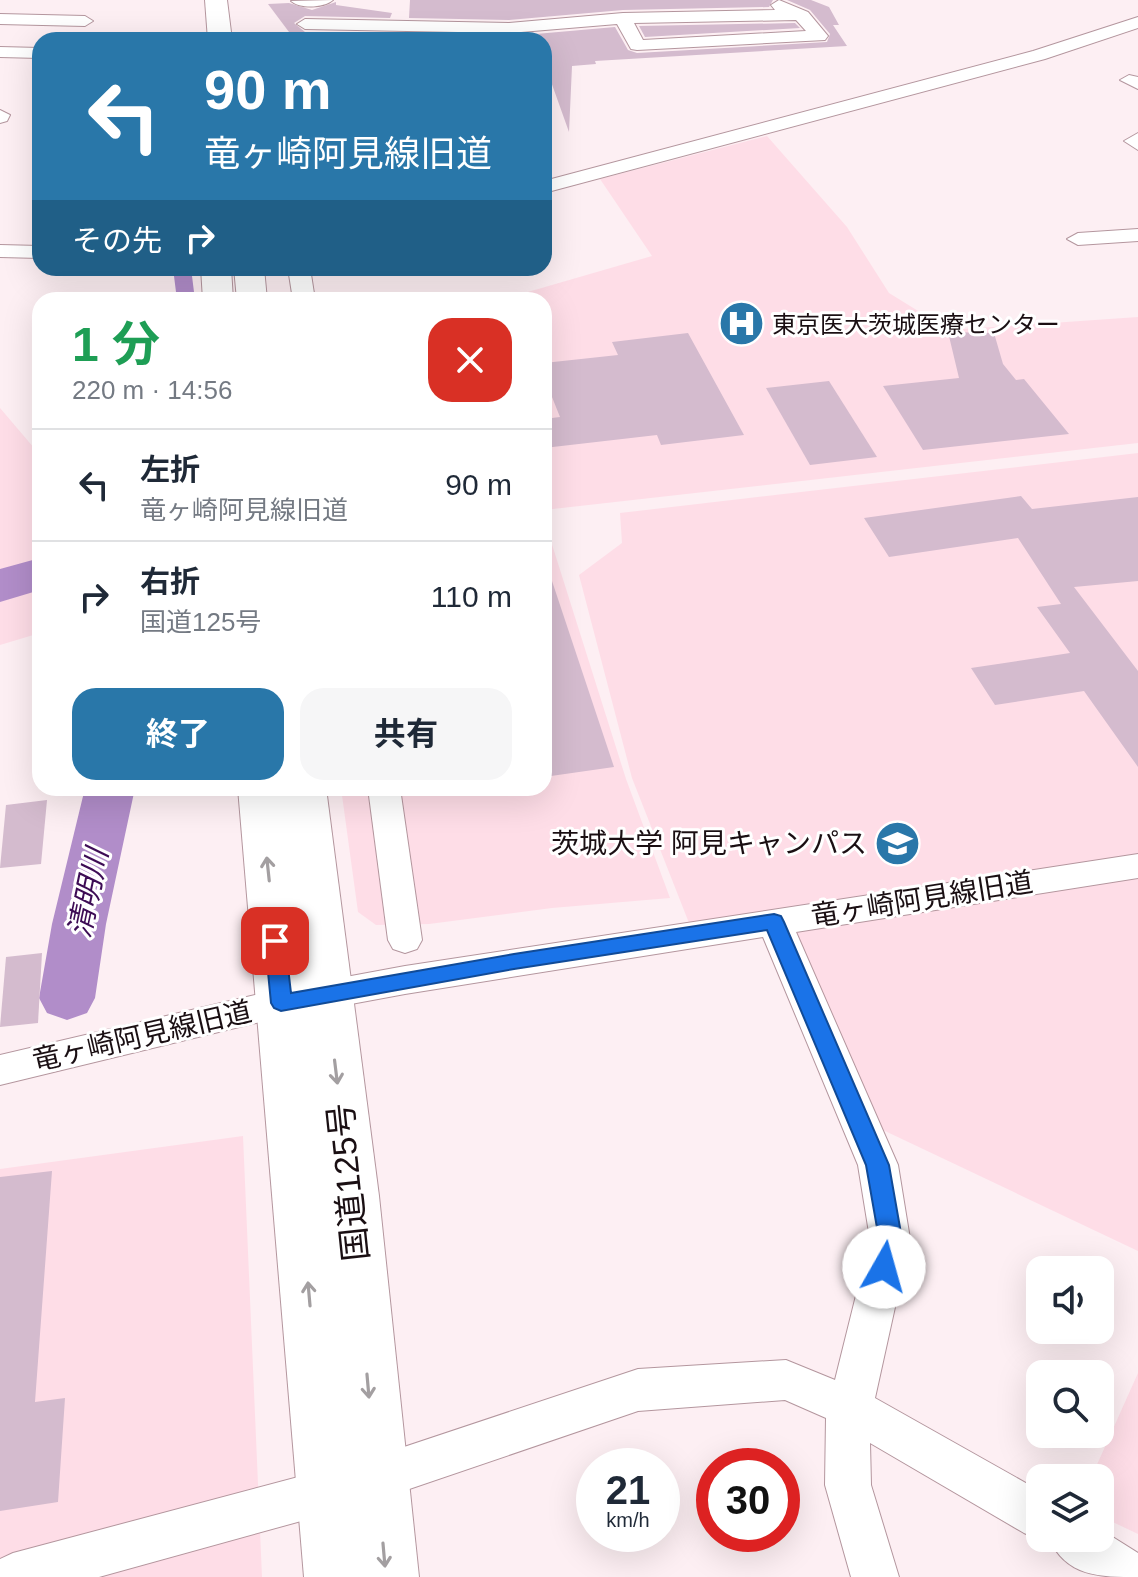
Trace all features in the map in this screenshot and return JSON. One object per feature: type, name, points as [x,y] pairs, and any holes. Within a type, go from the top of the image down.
[{"type":"highway","points":[[194,0],[197,32]]},
{"type":"highway","points":[[216,0],[219,32]]},
{"type":"highway","name":"国道125号","points":[[262,796],[304,999],[351,1196],[353,1483],[337,1577]]},
{"type":"highway","name":"国道125号","points":[[304,796],[304,999]]},
{"type":"highway","name":"国道125号","points":[[353,1483],[386,1577]]},
{"type":"street","points":[[307,32],[299,0],[325,0]]},
{"type":"street","points":[[623,18],[637,45],[819,36],[810,22],[769,0]]},
{"type":"street","points":[[505,32],[514,21],[514,7]]},
{"type":"street","points":[[521,32],[623,18],[798,14]]},
{"type":"street","points":[[0,19],[88,16],[77,32]]},
{"type":"street","points":[[552,185],[1009,63],[1138,22]]},
{"type":"street","points":[[0,52],[32,53]]},
{"type":"street","points":[[1078,239],[1138,235]]},
{"type":"street","points":[[0,251],[32,252]]},
{"type":"street","points":[[385,796],[405,940]]},
{"type":"street","name":"竜ヶ崎阿見線旧道","points":[[0,1070],[304,999],[526,960],[1138,866]]},
{"type":"street","points":[[774,922],[878,1165],[890,1239],[850,1407],[848,1485],[875,1577]]},
{"type":"street","points":[[13,1577],[353,1483],[638,1390],[786,1380],[850,1407],[1026,1509]]},
{"type":"street","points":[[1094,1552],[1133,1577]]},
{"type":"shaded area","name":"東京医大茨城医療センター","points":[[767,136],[847,227],[889,293],[949,330],[1138,317],[1138,443],[552,509],[552,292],[528,292],[652,256],[600,179]]},
{"type":"shaded area","points":[[0,408],[32,446],[32,635],[0,645]]},
{"type":"shaded area","name":"茨城大学 阿見キャンパス","points":[[1138,453],[1138,1251],[866,1122],[784,908],[689,923],[632,778],[579,575],[622,543],[620,513]]},
{"type":"shaded area","points":[[552,544],[626,779],[670,898],[552,908],[429,924],[376,925],[358,912],[342,796],[552,796]]},
{"type":"shaded area","points":[[243,1136],[262,1577],[0,1577],[0,1169]]},
{"type":"shaded area","points":[[1138,1373],[1138,1534],[1114,1523],[1114,1464],[1097,1464],[1104,1448],[1114,1448],[1114,1427]]},
{"type":"water","points":[[174,276],[192,276],[194,292],[176,292]]},
{"type":"water","points":[[32,560],[32,592],[0,602],[0,569]]},
{"type":"water","name":"清明川","points":[[96,796],[121,796],[93,924],[64,925]]},
{"type":"building","points":[[410,0],[773,0],[769,7],[623,10],[509,20],[409,18]]},
{"type":"building","points":[[787,0],[811,0],[829,7],[839,25],[833,25],[847,46],[595,61],[596,64],[572,66],[569,132],[552,84],[552,33],[615,27],[628,50],[637,53],[827,42],[830,34],[810,10]]},
{"type":"building","points":[[336,2],[336,5],[392,13],[390,18],[305,16],[294,23],[305,32],[289,32],[268,4],[289,3],[312,10]]},
{"type":"building","points":[[795,23],[800,28],[645,37],[639,26]]},
{"type":"building","points":[[948,332],[994,333],[1003,364],[1016,380],[1024,379],[1069,434],[923,450],[883,386],[959,378]]},
{"type":"building","points":[[688,333],[744,435],[661,445],[657,435],[552,447],[552,418],[560,417],[552,397],[552,362],[618,355],[612,342]]},
{"type":"building","points":[[829,381],[877,457],[810,465],[766,388]]},
{"type":"building","points":[[1021,496],[1032,509],[1138,497],[1138,581],[1074,587],[1138,671],[1138,767],[1084,691],[995,705],[971,668],[1070,653],[1037,607],[1061,604],[1018,538],[889,557],[864,518]]},
{"type":"building","points":[[552,581],[614,767],[552,776]]},
{"type":"building","points":[[47,800],[41,864],[0,868],[6,805]]},
{"type":"building","points":[[42,953],[38,1023],[0,1027],[6,957]]},
{"type":"building","points":[[52,1171],[35,1402],[65,1398],[58,1502],[0,1511],[0,1177]]},
{"type":"waterway","name":"清明川","points":[[67,998],[79,924],[108,796]]},
{"type":"place","name":"東京医大茨城医療センター","points":[[741,324]]},
{"type":"place","name":"茨城大学 阿見キャンパス","points":[[898,843]]},
{"type":"route","points":[[275,941],[281,1003],[514,962],[774,922],[878,1165],[890,1239],[884,1267]]}]
